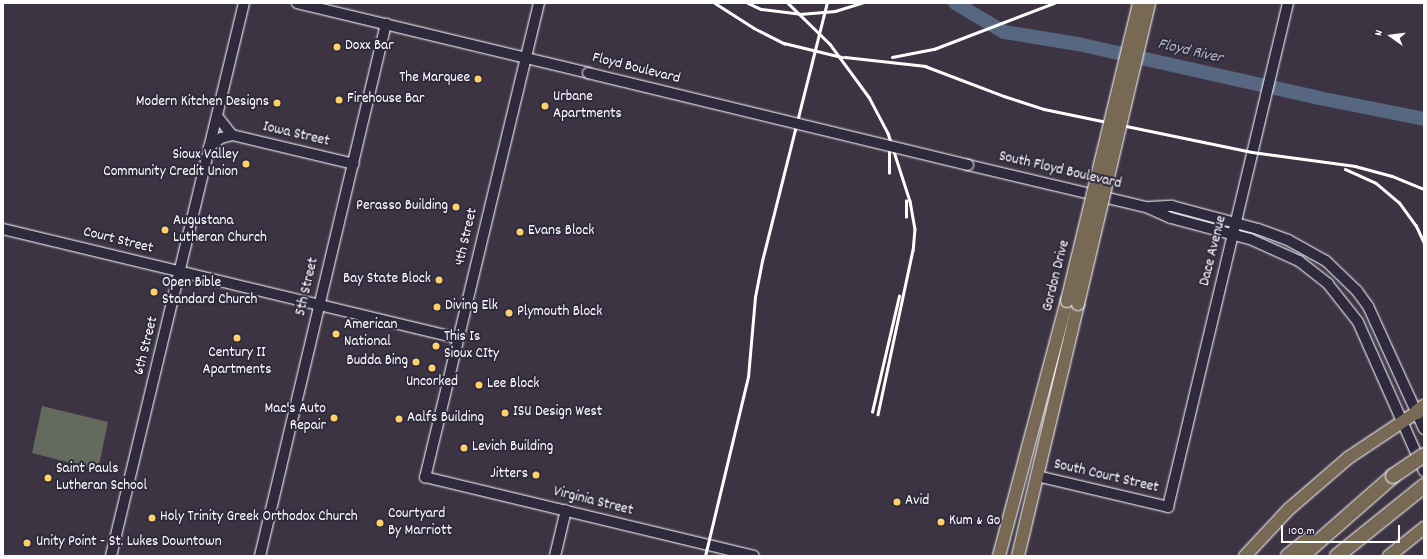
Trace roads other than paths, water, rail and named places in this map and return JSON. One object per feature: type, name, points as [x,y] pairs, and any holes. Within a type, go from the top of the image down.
[{"type":"highway","points":[[1302,556],[1393,476],[1424,455]]},
{"type":"highway","points":[[1337,556],[1424,486]]},
{"type":"highway","points":[[1288,556],[1304,542],[1332,529]]},
{"type":"main road","name":"6th Street","points":[[111,556],[244,3]]},
{"type":"main road","name":"Floyd Boulevard","points":[[297,3],[526,57],[968,165]]},
{"type":"main road","name":"4th Street","points":[[425,477],[538,3]]},
{"type":"main road","name":"Gordon Drive","points":[[1018,556],[1037,476],[1073,303],[1139,3]]},
{"type":"main road","name":"Gordon Drive","points":[[999,556],[1073,303],[1149,3]]},
{"type":"main road","name":"Dace Avenue","points":[[1168,507],[1288,3]]},
{"type":"main road","name":"5th Street","points":[[260,556],[386,24]]},
{"type":"main road","points":[[209,148],[221,138],[232,135],[217,116]]},
{"type":"main road","name":"Iowa Street","points":[[232,135],[354,164]]},
{"type":"main road","name":"South Floyd Boulevard","points":[[968,165],[1146,207],[1171,218],[1234,233],[1299,261],[1317,274],[1338,295],[1358,322],[1370,345],[1401,421],[1424,471]]},
{"type":"main road","name":"South Floyd Boulevard","points":[[1146,207],[1172,206],[1237,222],[1271,233],[1326,261],[1357,291],[1380,328],[1420,409],[1424,429]]},
{"type":"main road","name":"Court Street","points":[[3,229],[458,338]]},
{"type":"main road","points":[[1244,556],[1295,504],[1348,458],[1420,409]]},
{"type":"main road","name":"South Court Street","points":[[1037,476],[1168,507]]},
{"type":"main road","name":"Virginia Street","points":[[425,477],[754,556]]},
{"type":"main road","points":[[555,556],[566,510]]},
{"type":"main road","points":[[1389,556],[1424,528]]},
{"type":"waterway","name":"Floyd River","points":[[955,3],[1004,32],[1078,44],[1319,98],[1424,119]]},
{"type":"railway","points":[[715,3],[754,28],[784,43],[842,57]]},
{"type":"railway","points":[[748,3],[761,9],[800,14],[835,11],[862,3]]},
{"type":"railway","points":[[788,3],[830,44],[869,97],[888,133],[910,201],[915,229],[913,250],[878,414]]},
{"type":"railway","points":[[705,556],[748,377],[755,297],[762,261],[827,3]]},
{"type":"railway","points":[[892,57],[934,49],[1054,3]]},
{"type":"railway","points":[[845,57],[925,66],[1004,96],[1044,109],[1252,152],[1355,166],[1392,176],[1424,189]]},
{"type":"railway","points":[[889,145],[889,173]]},
{"type":"railway","points":[[1345,169],[1376,183],[1399,202],[1416,225],[1424,242]]},
{"type":"railway","points":[[906,201],[906,217]]},
{"type":"railway","points":[[872,412],[899,296]]},
{"type":"place","name":"Doxx Bar","points":[[337,47]]},
{"type":"place","name":"The Marquee","points":[[478,79]]},
{"type":"place","name":"Firehouse Bar","points":[[339,100]]},
{"type":"place","name":"Modern Kitchen Designs","points":[[277,103]]},
{"type":"place","name":"Urbane Apartments","points":[[545,106]]},
{"type":"place","name":"Sioux Valley Community Credit Union","points":[[246,164]]},
{"type":"place","name":"Perasso Building","points":[[456,207]]},
{"type":"place","name":"Augustana Lutheran Church","points":[[165,230]]},
{"type":"place","name":"Evans Block","points":[[520,232]]},
{"type":"place","name":"Bay State Block","points":[[439,280]]},
{"type":"place","name":"Open Bible Standard Church","points":[[154,292]]},
{"type":"place","name":"Diving Elk","points":[[437,307]]},
{"type":"place","name":"Plymouth Block","points":[[509,313]]},
{"type":"place","name":"American National","points":[[336,334]]},
{"type":"place","name":"Century II Apartments","points":[[237,338]]},
{"type":"place","name":"This Is Sioux CIty","points":[[436,346]]},
{"type":"place","name":"Budda Bing","points":[[416,362]]},
{"type":"place","name":"Uncorked","points":[[432,368]]},
{"type":"place","name":"Lee Block","points":[[479,385]]},
{"type":"place","name":"ISU Design West","points":[[505,413]]},
{"type":"place","name":"Mac's Auto Repair","points":[[334,418]]},
{"type":"place","name":"Aalfs Building","points":[[399,419]]},
{"type":"place","name":"Levich Building","points":[[464,448]]},
{"type":"place","name":"Jitters","points":[[536,475]]},
{"type":"place","name":"Saint Pauls Lutheran School","points":[[48,478]]},
{"type":"place","name":"Avid","points":[[897,502]]},
{"type":"place","name":"Holy Trinity Greek Orthodox Church","points":[[152,518]]},
{"type":"place","name":"Kum & Go","points":[[941,522]]},
{"type":"place","name":"Courtyard By Marriott","points":[[380,523]]},
{"type":"place","name":"Unity Point - St. Lukes Downtown","points":[[27,543]]}]
